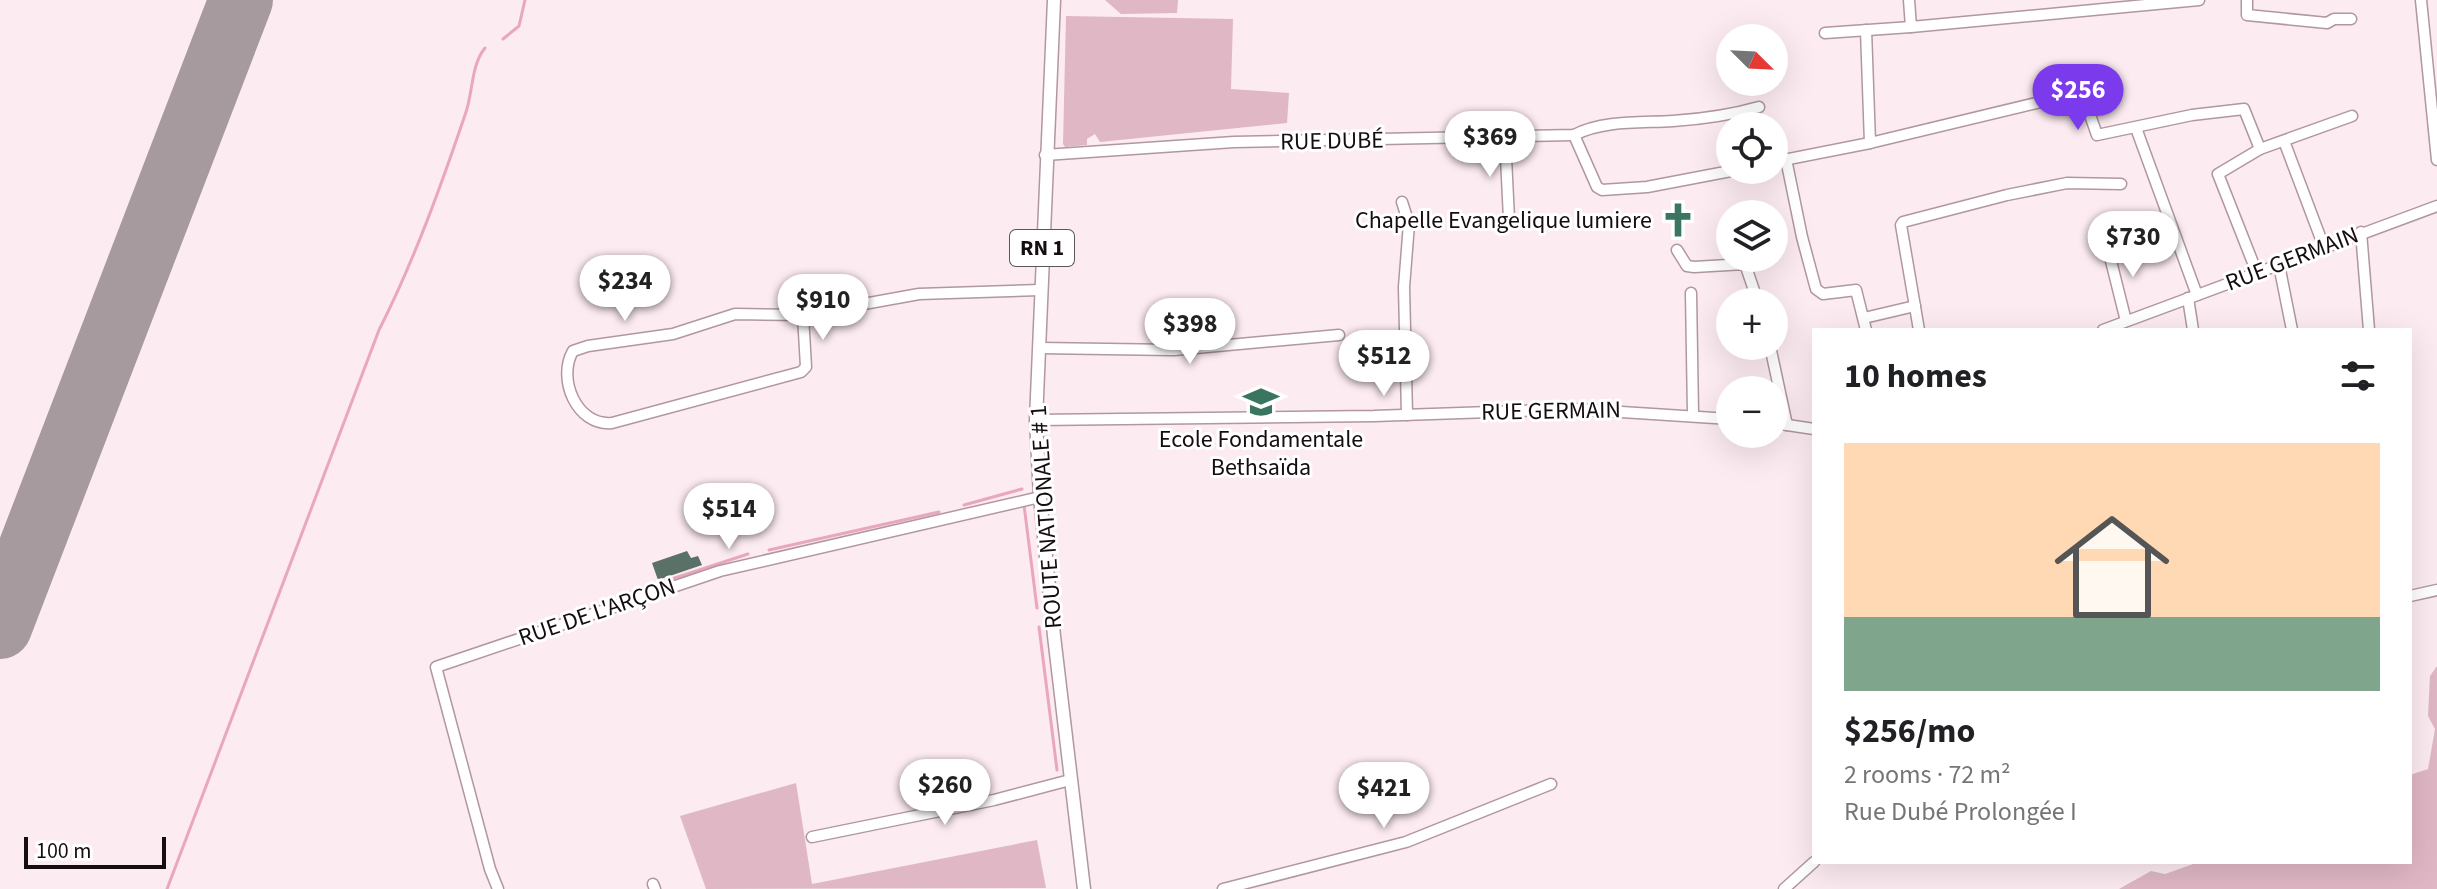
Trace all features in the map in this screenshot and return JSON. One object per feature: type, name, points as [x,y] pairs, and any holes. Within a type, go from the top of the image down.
[{"type":"main road","name":"ROUTE NATIONALE # 1","points":[[1054,0],[1036,420],[1040,497],[1084,889]]},
{"type":"street","points":[[1909,0],[1911,27]]},
{"type":"street","points":[[1825,33],[2199,0]]},
{"type":"street","points":[[2247,0],[2247,15],[2327,23],[2334,19],[2351,19]]},
{"type":"street","points":[[2421,0],[2437,160]]},
{"type":"street","points":[[1866,30],[1870,143]]},
{"type":"street","points":[[1788,159],[1870,143],[2082,92],[2097,135],[2192,115],[2244,109],[2260,149]]},
{"type":"street","name":"RUE DUBÉ","points":[[1045,155],[1234,142],[1574,135],[1587,129],[1648,120],[1725,117],[1759,107]]},
{"type":"street","points":[[2257,273],[2218,174],[2260,149],[2352,116]]},
{"type":"street","points":[[2136,128],[2192,297],[2193,328]]},
{"type":"street","points":[[1574,135],[1597,187],[1602,190],[1647,187],[1716,174]]},
{"type":"street","points":[[1505,137],[1509,219]]},
{"type":"street","points":[[2284,141],[2324,247]]},
{"type":"street","points":[[1788,169],[1816,289],[1823,294],[1852,290],[1860,294],[1866,328]]},
{"type":"street","points":[[1919,328],[1901,225],[1903,222],[2067,183],[2121,184]]},
{"type":"street","points":[[1402,202],[1409,224],[1404,287],[1407,415]]},
{"type":"street","name":"RUE GERMAIN","points":[[2111,328],[2437,206]]},
{"type":"street","points":[[2361,232],[2369,328]]},
{"type":"street","points":[[2107,245],[2126,321]]},
{"type":"street","points":[[1677,250],[1687,266],[1745,264],[1753,288]]},
{"type":"street","points":[[2279,265],[2292,328]]},
{"type":"street","points":[[803,315],[808,359],[801,372],[654,414],[600,424],[587,418],[571,390],[568,360],[573,351],[588,346],[673,334],[735,314],[803,315],[919,294],[1040,290]]},
{"type":"street","points":[[1691,293],[1693,414]]},
{"type":"street","points":[[1864,318],[1915,306]]},
{"type":"street","points":[[1039,348],[1174,350],[1339,335]]},
{"type":"street","name":"RUE GERMAIN","points":[[1036,420],[1407,415],[1575,409],[1716,417]]},
{"type":"street","points":[[1788,425],[1812,429]]},
{"type":"street","name":"RUE DE L'ARÇON","points":[[498,889],[436,667],[720,571],[1040,497]]},
{"type":"street","points":[[2412,596],[2437,590]]},
{"type":"street","points":[[812,837],[994,800],[1070,780]]},
{"type":"street","points":[[1223,889],[1406,842],[1551,784]]},
{"type":"street","points":[[1784,889],[1812,864]]},
{"type":"shaded area","points":[[1105,0],[1178,0],[1177,13],[1121,14]]},
{"type":"shaded area","points":[[1066,16],[1233,19],[1231,89],[1289,93],[1287,123],[1100,142],[1095,134],[1087,139],[1087,145],[1065,147]]},
{"type":"shaded area","points":[[2437,666],[2437,889],[2119,889],[2151,871],[2165,874],[2193,864],[2412,864],[2412,774],[2428,769],[2435,729],[2428,716],[2430,676]]},
{"type":"shaded area","points":[[796,783],[812,884],[1037,840],[1046,888],[706,889],[680,816]]},
{"type":"building","points":[[687,551],[691,558],[698,556],[702,565],[658,580],[652,563]]},
{"type":"waterway","points":[[503,39],[519,26],[525,0]]},
{"type":"waterway","points":[[167,889],[379,330],[437,195],[466,112],[477,62],[485,48]]},
{"type":"waterway","points":[[964,505],[1022,489]]},
{"type":"waterway","points":[[1024,505],[1037,608]]},
{"type":"waterway","points":[[769,550],[939,512]]},
{"type":"waterway","points":[[623,595],[748,554]]},
{"type":"waterway","points":[[1039,627],[1057,770]]},
{"type":"runway","points":[[0,627],[241,0]]},
{"type":"place","name":"Chapelle Evangelique lumiere","points":[[1678,220]]},
{"type":"place","name":"Ecole Fondamentale Bethsaïda","points":[[1261,402]]}]
